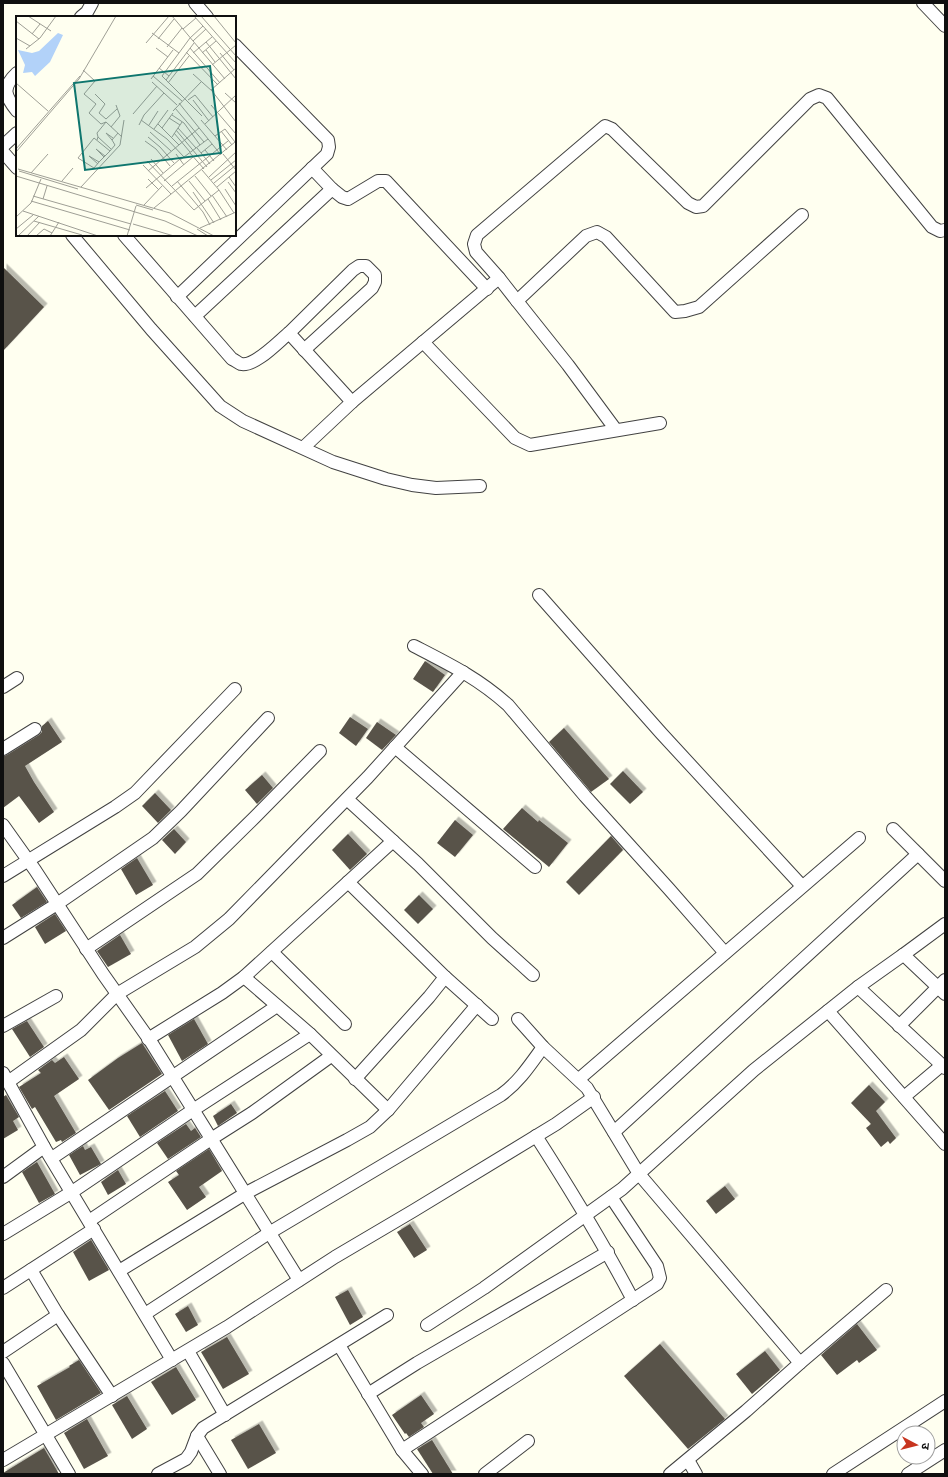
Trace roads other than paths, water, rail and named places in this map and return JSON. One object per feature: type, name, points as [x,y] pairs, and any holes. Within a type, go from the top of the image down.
[{"type":"street","points":[[82,16],[87,12],[92,3]]},
{"type":"street","points":[[194,3],[206,16]]},
{"type":"street","points":[[923,3],[945,26]]},
{"type":"street","points":[[177,297],[327,154],[329,147],[328,140],[236,46]]},
{"type":"street","points":[[16,75],[10,80],[6,90],[8,100],[16,110]]},
{"type":"street","points":[[616,430],[568,365],[499,278],[476,252],[474,244],[477,235],[605,126],[612,129],[688,203],[696,207],[702,206],[810,99],[819,95],[827,98],[932,227],[940,231],[945,230]]},
{"type":"street","points":[[3,146],[16,134]]},
{"type":"street","points":[[3,152],[16,167]]},
{"type":"street","points":[[312,168],[332,189],[342,197],[348,199],[378,182],[386,181],[487,289]]},
{"type":"street","points":[[195,316],[332,189]]},
{"type":"street","points":[[516,301],[586,236],[597,232],[606,237],[675,312],[699,307],[802,215]]},
{"type":"street","points":[[73,236],[151,329],[220,406],[243,421],[304,447],[333,462],[386,479],[412,485],[436,488],[480,486]]},
{"type":"street","points":[[129,237],[177,297],[232,359],[241,364],[252,362],[268,351],[353,270],[359,266],[366,266],[375,275],[375,282],[372,288],[304,350]]},
{"type":"street","points":[[304,447],[352,402],[499,278]]},
{"type":"street","points":[[289,332],[352,402]]},
{"type":"street","points":[[422,342],[515,438],[530,445],[660,423]]},
{"type":"street","points":[[539,595],[661,733],[802,886]]},
{"type":"street","points":[[414,646],[484,685],[508,705],[629,846],[725,953]]},
{"type":"street","points":[[172,1360],[44,1147],[6,1078],[81,1030],[117,994],[195,947],[229,919],[347,799],[463,672]]},
{"type":"street","points":[[3,687],[17,678]]},
{"type":"street","points":[[3,876],[115,807],[135,793],[235,689]]},
{"type":"street","points":[[3,938],[57,904],[153,838],[181,811],[268,718]]},
{"type":"street","points":[[3,749],[34,729]]},
{"type":"street","points":[[395,747],[535,867]]},
{"type":"street","points":[[86,949],[197,874],[256,818],[320,751]]},
{"type":"street","points":[[347,799],[418,864],[492,938],[533,975]]},
{"type":"street","points":[[3,825],[148,1039],[246,1193],[299,1280]]},
{"type":"street","points":[[893,830],[945,881]]},
{"type":"street","points":[[579,1079],[859,838]]},
{"type":"street","points":[[148,1039],[222,993],[244,977],[393,841]]},
{"type":"street","points":[[614,1132],[918,854]]},
{"type":"street","points":[[348,882],[446,977],[492,1019]]},
{"type":"street","points":[[427,1325],[484,1288],[611,1197],[754,1070],[858,987],[945,924]]},
{"type":"street","points":[[272,952],[345,1024]]},
{"type":"street","points":[[899,1026],[943,987],[903,955]]},
{"type":"street","points":[[244,977],[310,1034],[388,1110]]},
{"type":"street","points":[[355,1079],[430,997],[446,977]]},
{"type":"street","points":[[858,987],[943,1066],[904,1097]]},
{"type":"street","points":[[3,1026],[56,996]]},
{"type":"street","points":[[119,1271],[246,1193],[360,1133],[388,1110],[477,1005]]},
{"type":"street","points":[[52,1158],[277,1006]]},
{"type":"street","points":[[828,1011],[945,1144]]},
{"type":"street","points":[[518,1019],[542,1047],[579,1079],[587,1088],[638,1174],[800,1363]]},
{"type":"street","points":[[3,1234],[72,1192],[193,1110],[310,1034]]},
{"type":"street","points":[[145,1314],[269,1233],[501,1095],[521,1078],[542,1047]]},
{"type":"street","points":[[3,1288],[32,1270],[211,1139],[252,1113],[331,1056]]},
{"type":"street","points":[[3,1460],[188,1351],[335,1257],[536,1136],[594,1098]]},
{"type":"street","points":[[536,1136],[586,1214],[633,1300]]},
{"type":"street","points":[[3,1177],[44,1147]]},
{"type":"street","points":[[402,1450],[657,1284],[660,1278],[657,1266],[611,1197]]},
{"type":"street","points":[[368,1394],[424,1359],[608,1252]]},
{"type":"street","points":[[32,1270],[58,1315],[112,1396]]},
{"type":"street","points":[[670,1474],[746,1411],[886,1290]]},
{"type":"street","points":[[3,1352],[58,1315]]},
{"type":"street","points":[[158,1474],[186,1459],[191,1452],[196,1436],[203,1428],[387,1316]]},
{"type":"street","points":[[339,1345],[402,1450],[422,1474]]},
{"type":"street","points":[[188,1351],[225,1415]]},
{"type":"street","points":[[3,1363],[69,1474]]},
{"type":"street","points":[[833,1474],[945,1401]]},
{"type":"street","points":[[196,1436],[220,1474]]},
{"type":"street","points":[[485,1474],[528,1441]]},
{"type":"street","points":[[908,1474],[945,1450]]},
{"type":"street","points":[[688,1460],[696,1474]]}]
